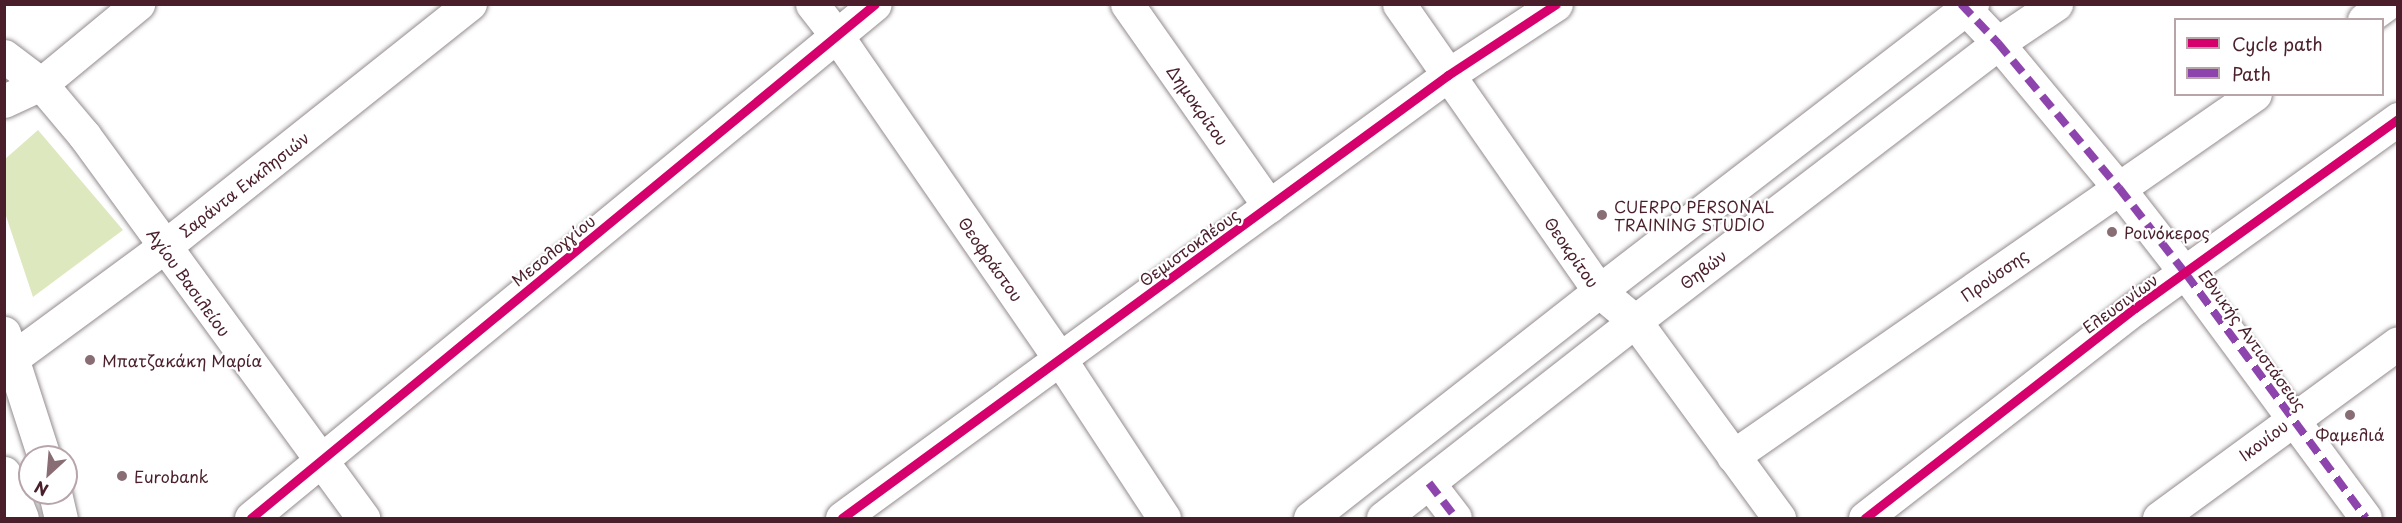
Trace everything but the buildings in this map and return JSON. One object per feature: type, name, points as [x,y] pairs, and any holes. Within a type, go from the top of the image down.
[{"type":"street","points":[[4,100],[41,84],[138,4]]},
{"type":"street","name":"Σαράντα Εκκλησιών","points":[[9,345],[164,247],[470,4]]},
{"type":"street","name":"Θεοφράστου","points":[[812,4],[837,36],[1060,359],[1164,519]]},
{"type":"street","name":"Μεσολογγίου","points":[[250,519],[876,4]]},
{"type":"street","name":"Δημοκρίτου","points":[[1127,4],[1269,206]]},
{"type":"street","name":"Θεοκρίτου","points":[[1399,4],[1599,291],[1635,321],[1779,519]]},
{"type":"street","name":"Θεμιστοκλέους","points":[[842,519],[1449,75],[1557,4]]},
{"type":"street","name":"Θηβών","points":[[1383,519],[1635,321],[1998,43],[2056,4]]},
{"type":"street","points":[[2367,18],[2386,4]]},
{"type":"street","points":[[1310,519],[1966,6]]},
{"type":"street","name":"Εθνικής Αντιστάσεως","points":[[1966,6],[2119,188],[2186,274],[2366,519]]},
{"type":"street","name":"Αγίου Βασιλείου","points":[[4,56],[41,84],[84,135],[363,519]]},
{"type":"street","name":"Προύσσης","points":[[1733,456],[2252,96]]},
{"type":"street","name":"Ελευσινίων","points":[[1865,519],[2135,308],[2186,274],[2397,119]]},
{"type":"street","name":"Ικονίου","points":[[2159,519],[2292,418],[2397,343]]},
{"type":"street","points":[[9,345],[40,445]]},
{"type":"street","points":[[4,473],[22,519]]},
{"type":"street","points":[[1429,483],[1456,519]]},
{"type":"green space","points":[[38,130],[123,230],[33,297],[5,213],[4,160]]},
{"type":"marked path","points":[[1961,4],[1998,43],[2119,188],[2186,274],[2366,518]]},
{"type":"marked path","points":[[1429,483],[1456,518]]},
{"type":"cycle path","points":[[251,518],[875,4]]},
{"type":"cycle path","points":[[842,518],[1448,75],[1556,4]]},
{"type":"cycle path","points":[[1865,518],[2135,308],[2398,119]]},
{"type":"place","name":"CUERPO PERSONAL TRAINING STUDIO","points":[[1602,215]]},
{"type":"place","name":"Ροινόκερος","points":[[2112,232]]},
{"type":"place","name":"Μπατζακάκη Μαρία","points":[[90,360]]},
{"type":"place","name":"Φαμελιά","points":[[2350,415]]},
{"type":"place","name":"Eurobank","points":[[122,476]]}]
